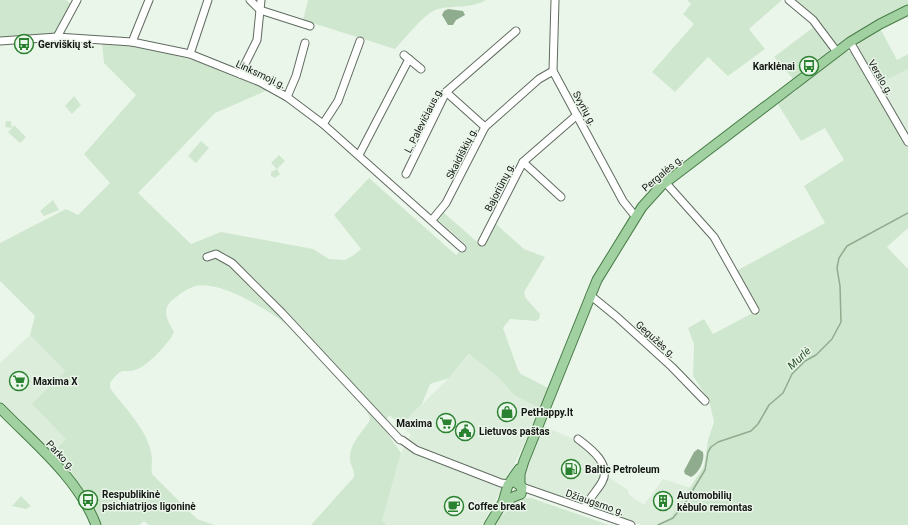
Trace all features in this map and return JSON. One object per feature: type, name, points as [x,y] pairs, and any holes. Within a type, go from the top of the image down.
[{"type":"main road","name":"Pergalės g.","points":[[489,525],[512,488],[524,461],[590,295],[606,264],[646,200],[666,182],[836,52],[880,24],[908,10]]},
{"type":"main road","name":"Parko g.","points":[[0,408],[52,461],[80,493],[96,525]]},
{"type":"street","points":[[57,37],[77,0]]},
{"type":"street","points":[[132,42],[148,0]]},
{"type":"street","points":[[190,54],[208,0]]},
{"type":"street","points":[[250,0],[260,10],[310,26]]},
{"type":"street","points":[[240,74],[257,40],[260,0]]},
{"type":"street","name":"Svyrių g.","points":[[554,0],[553,71],[623,201],[635,216]]},
{"type":"street","points":[[789,0],[813,20],[836,52]]},
{"type":"street","name":"L. Palevičiaus g.","points":[[406,174],[446,92],[516,31]]},
{"type":"street","name":"Linksmoji g.","points":[[0,41],[57,37],[132,42],[190,54],[240,74],[286,97],[323,124],[462,248]]},
{"type":"street","points":[[323,124],[338,101],[360,41]]},
{"type":"street","name":"Verslo g.","points":[[850,42],[908,142]]},
{"type":"street","points":[[286,97],[296,76],[305,43]]},
{"type":"street","points":[[359,155],[406,57],[421,70]]},
{"type":"street","name":"Skaidiškių g.","points":[[432,220],[446,203],[485,127],[539,79],[553,71]]},
{"type":"street","points":[[446,92],[485,127]]},
{"type":"street","name":"Bajoriūnų g.","points":[[482,242],[523,162],[579,117]]},
{"type":"street","points":[[523,162],[561,197]]},
{"type":"street","points":[[666,182],[714,237],[754,310]]},
{"type":"street","name":"Džiaugsmo g.","points":[[207,257],[216,254],[232,263],[282,313],[400,440],[416,450],[512,488],[585,508],[631,525]]},
{"type":"street","name":"Gegužės g.","points":[[590,295],[617,317],[672,367],[705,401]]},
{"type":"street","points":[[578,439],[595,453],[604,468],[603,480],[585,508]]},
{"type":"shaded area","points":[[0,0],[66,0],[71,4],[54,36],[0,38]]},
{"type":"shaded area","points":[[308,0],[486,0],[474,5],[444,8],[433,11],[421,20],[395,49],[303,20]]},
{"type":"shaded area","points":[[687,0],[782,0],[749,29],[765,49],[728,76],[708,57],[675,92],[652,72],[694,24],[683,14],[691,4]]},
{"type":"shaded area","points":[[792,0],[908,0],[908,7],[837,46]]},
{"type":"shaded area","points":[[448,9],[463,11],[465,15],[456,20],[453,25],[448,25],[442,15],[444,11]]},
{"type":"shaded area","points":[[815,26],[830,47],[829,51],[794,80],[774,57]]},
{"type":"shaded area","points":[[880,28],[897,60],[908,54],[908,69],[876,85],[858,52],[858,47],[859,43],[864,37]]},
{"type":"shaded area","points":[[102,42],[147,49],[188,58],[247,80],[268,90],[215,113],[138,193],[191,244],[221,232],[313,249],[329,259],[345,260],[361,249],[334,215],[369,178],[456,255],[466,245],[438,220],[443,212],[483,247],[495,223],[524,249],[545,257],[524,292],[525,297],[540,314],[539,319],[536,321],[510,319],[503,328],[518,370],[521,374],[550,389],[541,409],[514,395],[498,377],[469,354],[449,378],[430,384],[422,404],[401,425],[389,415],[383,427],[401,453],[382,521],[387,525],[311,525],[354,477],[354,472],[350,461],[351,449],[356,439],[369,422],[370,418],[365,408],[297,334],[282,321],[259,306],[232,292],[206,285],[196,286],[190,288],[170,302],[166,310],[166,314],[174,332],[164,347],[142,367],[133,371],[124,371],[118,374],[110,383],[110,388],[140,426],[152,454],[152,474],[197,519],[214,525],[149,525],[144,521],[139,525],[102,525],[81,491],[50,455],[66,439],[32,404],[65,371],[30,335],[35,316],[0,281],[0,243],[66,209],[78,215],[110,183],[84,154],[136,95],[104,63]]},
{"type":"shaded area","points":[[844,51],[852,52],[908,148],[908,228],[887,247],[908,269],[908,525],[655,525],[670,518],[704,466],[708,440],[714,422],[709,400],[693,376],[694,344],[688,328],[704,319],[713,334],[758,310],[736,271],[825,223],[804,186],[844,160],[825,128],[801,141],[777,103],[796,91],[799,86]]},
{"type":"shaded area","points":[[908,69],[908,140],[876,85]]},
{"type":"shaded area","points":[[74,96],[81,105],[72,114],[65,106]]},
{"type":"shaded area","points":[[6,121],[11,121],[12,128],[5,127]]},
{"type":"shaded area","points":[[14,125],[26,137],[20,143],[8,132]]},
{"type":"shaded area","points":[[201,141],[209,148],[196,163],[188,156]]},
{"type":"shaded area","points":[[279,155],[285,161],[277,169],[271,163]]},
{"type":"shaded area","points":[[277,169],[280,174],[275,178],[271,176],[271,172]]},
{"type":"shaded area","points":[[53,200],[59,210],[44,216],[40,211]]},
{"type":"shaded area","points":[[30,335],[65,371],[66,439],[50,455],[0,403],[0,363]]},
{"type":"shaded area","points":[[470,354],[498,377],[514,395],[541,409],[535,422],[503,487],[482,525],[387,525],[382,521],[401,453],[411,435],[401,425],[449,378]]},
{"type":"shaded area","points":[[544,426],[573,439],[598,459],[610,478],[628,490],[629,495],[644,505],[663,479],[691,488],[670,518],[655,525],[641,525],[525,485],[521,478]]},
{"type":"shaded area","points":[[698,449],[703,452],[702,463],[697,473],[691,477],[685,474],[684,471],[694,452]]},
{"type":"shaded area","points":[[21,496],[31,506],[26,509],[12,506]]},
{"type":"shaded area","points":[[524,498],[531,498],[609,525],[493,525],[513,504]]},
{"type":"waterway","name":"Murlė","points":[[658,525],[673,518],[685,503],[705,470],[708,452],[711,447],[718,442],[751,431],[758,424],[769,405],[783,393],[792,374],[805,361],[816,355],[832,339],[841,322],[840,286],[837,268],[839,258],[847,246],[908,213]]},
{"type":"place","name":"Gerviškių st.","points":[[24,44]]},
{"type":"place","name":"Karklėnai","points":[[809,66]]},
{"type":"place","name":"Maxima X","points":[[19,381]]},
{"type":"place","name":"PetHappy.lt","points":[[507,412]]},
{"type":"place","name":"Maxima","points":[[446,423]]},
{"type":"place","name":"Lietuvos paštas","points":[[465,431]]},
{"type":"place","name":"Baltic Petroleum","points":[[571,469]]},
{"type":"place","name":"Respublikinė psichiatrijos ligoninė","points":[[88,500]]},
{"type":"place","name":"Automobilių kėbulo remontas","points":[[663,501]]},
{"type":"place","name":"Coffee break","points":[[454,506]]}]
